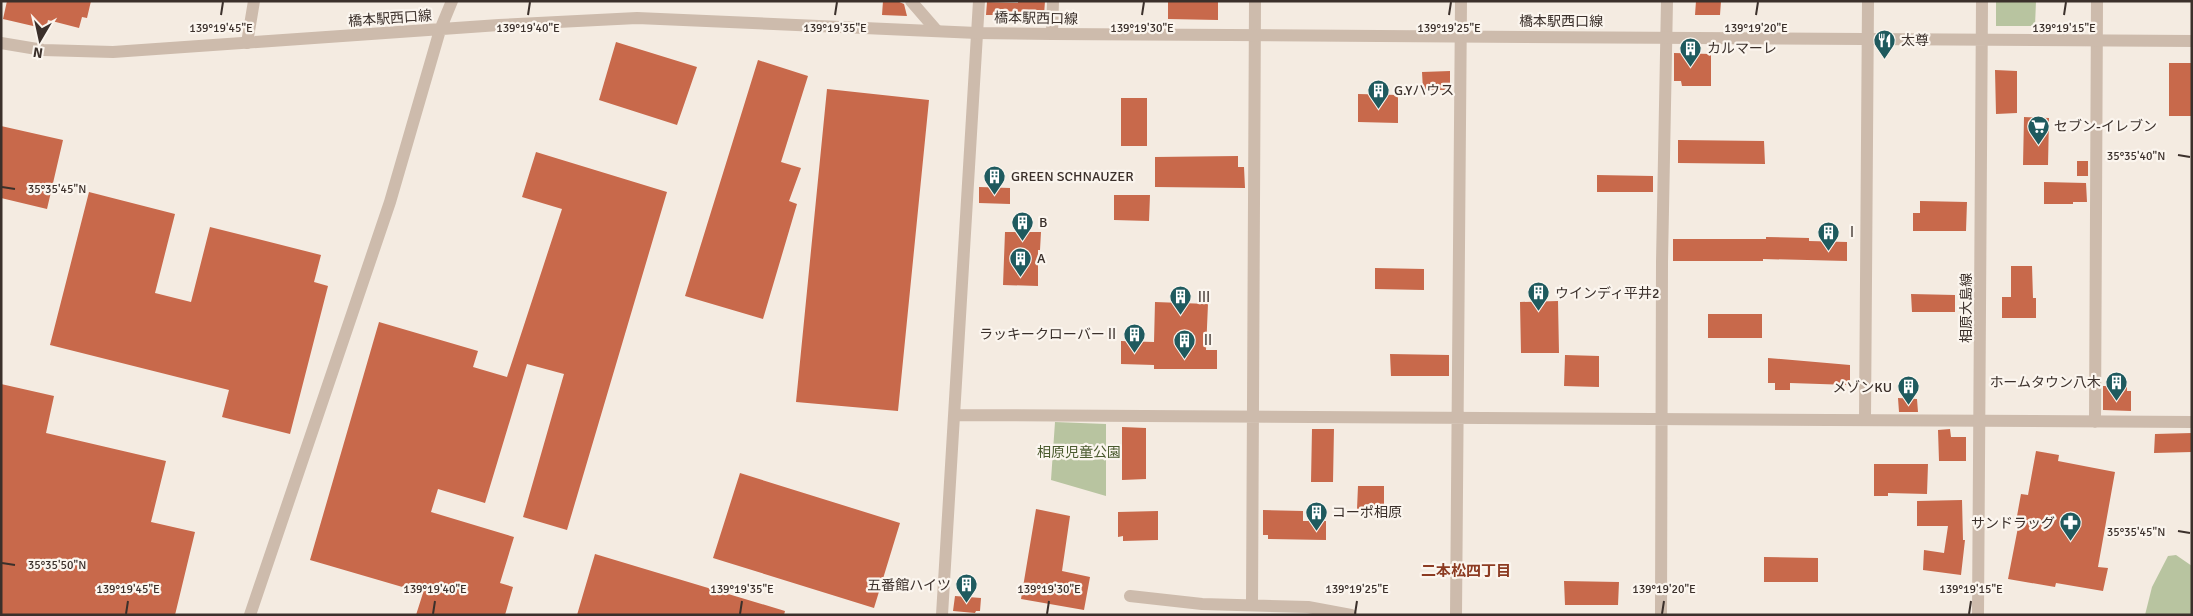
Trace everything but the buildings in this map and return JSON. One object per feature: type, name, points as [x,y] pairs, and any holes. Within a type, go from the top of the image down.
[{"type":"street","points":[[247,43],[254,1]]},
{"type":"street","points":[[250,615],[390,202],[440,30],[452,1]]},
{"type":"street","points":[[911,1],[938,31]]},
{"type":"street","points":[[942,615],[979,1]]},
{"type":"street","points":[[1052,34],[1053,1]]},
{"type":"street","points":[[1252,605],[1256,1]]},
{"type":"street","points":[[1456,615],[1461,1]]},
{"type":"street","points":[[1661,615],[1667,1]]},
{"type":"street","points":[[1865,420],[1868,1]]},
{"type":"street","name":"相原大島線","points":[[1978,615],[1982,1]]},
{"type":"street","points":[[2095,422],[2097,1]]},
{"type":"street","name":"橋本駅西口線","points":[[1,43],[43,50],[80,52],[637,18],[1052,34],[2192,41]]},
{"type":"street","points":[[955,415],[2192,422]]},
{"type":"street","points":[[1130,596],[1202,604],[1308,607],[1351,615]]},
{"type":"green space","points":[[1996,1],[2036,1],[2035,26],[1996,26]]},
{"type":"green space","name":"相原児童公園","points":[[1055,422],[1106,424],[1106,496],[1051,480]]},
{"type":"green space","points":[[2176,555],[2192,566],[2192,615],[2145,615],[2152,587],[2168,556]]},
{"type":"place","name":"太尊","points":[[1885,59]]},
{"type":"place","name":"カルマーレ","points":[[1691,67]]},
{"type":"place","name":"G.Yハウス","points":[[1378,109]]},
{"type":"place","name":"セブン-イレブン","points":[[2038,145]]},
{"type":"place","name":"GREEN SCHNAUZER","points":[[995,195]]},
{"type":"place","name":"B","points":[[1023,241]]},
{"type":"place","name":"Ⅰ","points":[[1829,251]]},
{"type":"place","name":"A","points":[[1021,277]]},
{"type":"place","name":"ウインディ平井2","points":[[1539,312]]},
{"type":"place","name":"Ⅲ","points":[[1181,316]]},
{"type":"place","name":"ラッキークローバーⅡ","points":[[1135,353]]},
{"type":"place","name":"Ⅱ","points":[[1185,359]]},
{"type":"place","name":"ホームタウン八木","points":[[2117,401]]},
{"type":"place","name":"メゾンKU","points":[[1908,406]]},
{"type":"place","name":"コーポ相原","points":[[1316,531]]},
{"type":"place","name":"サンドラッグ","points":[[2071,542]]},
{"type":"place","name":"五番館ハイツ","points":[[967,604]]},
{"type":"district","name":"二本松四丁目","points":[[1466,571]]}]
